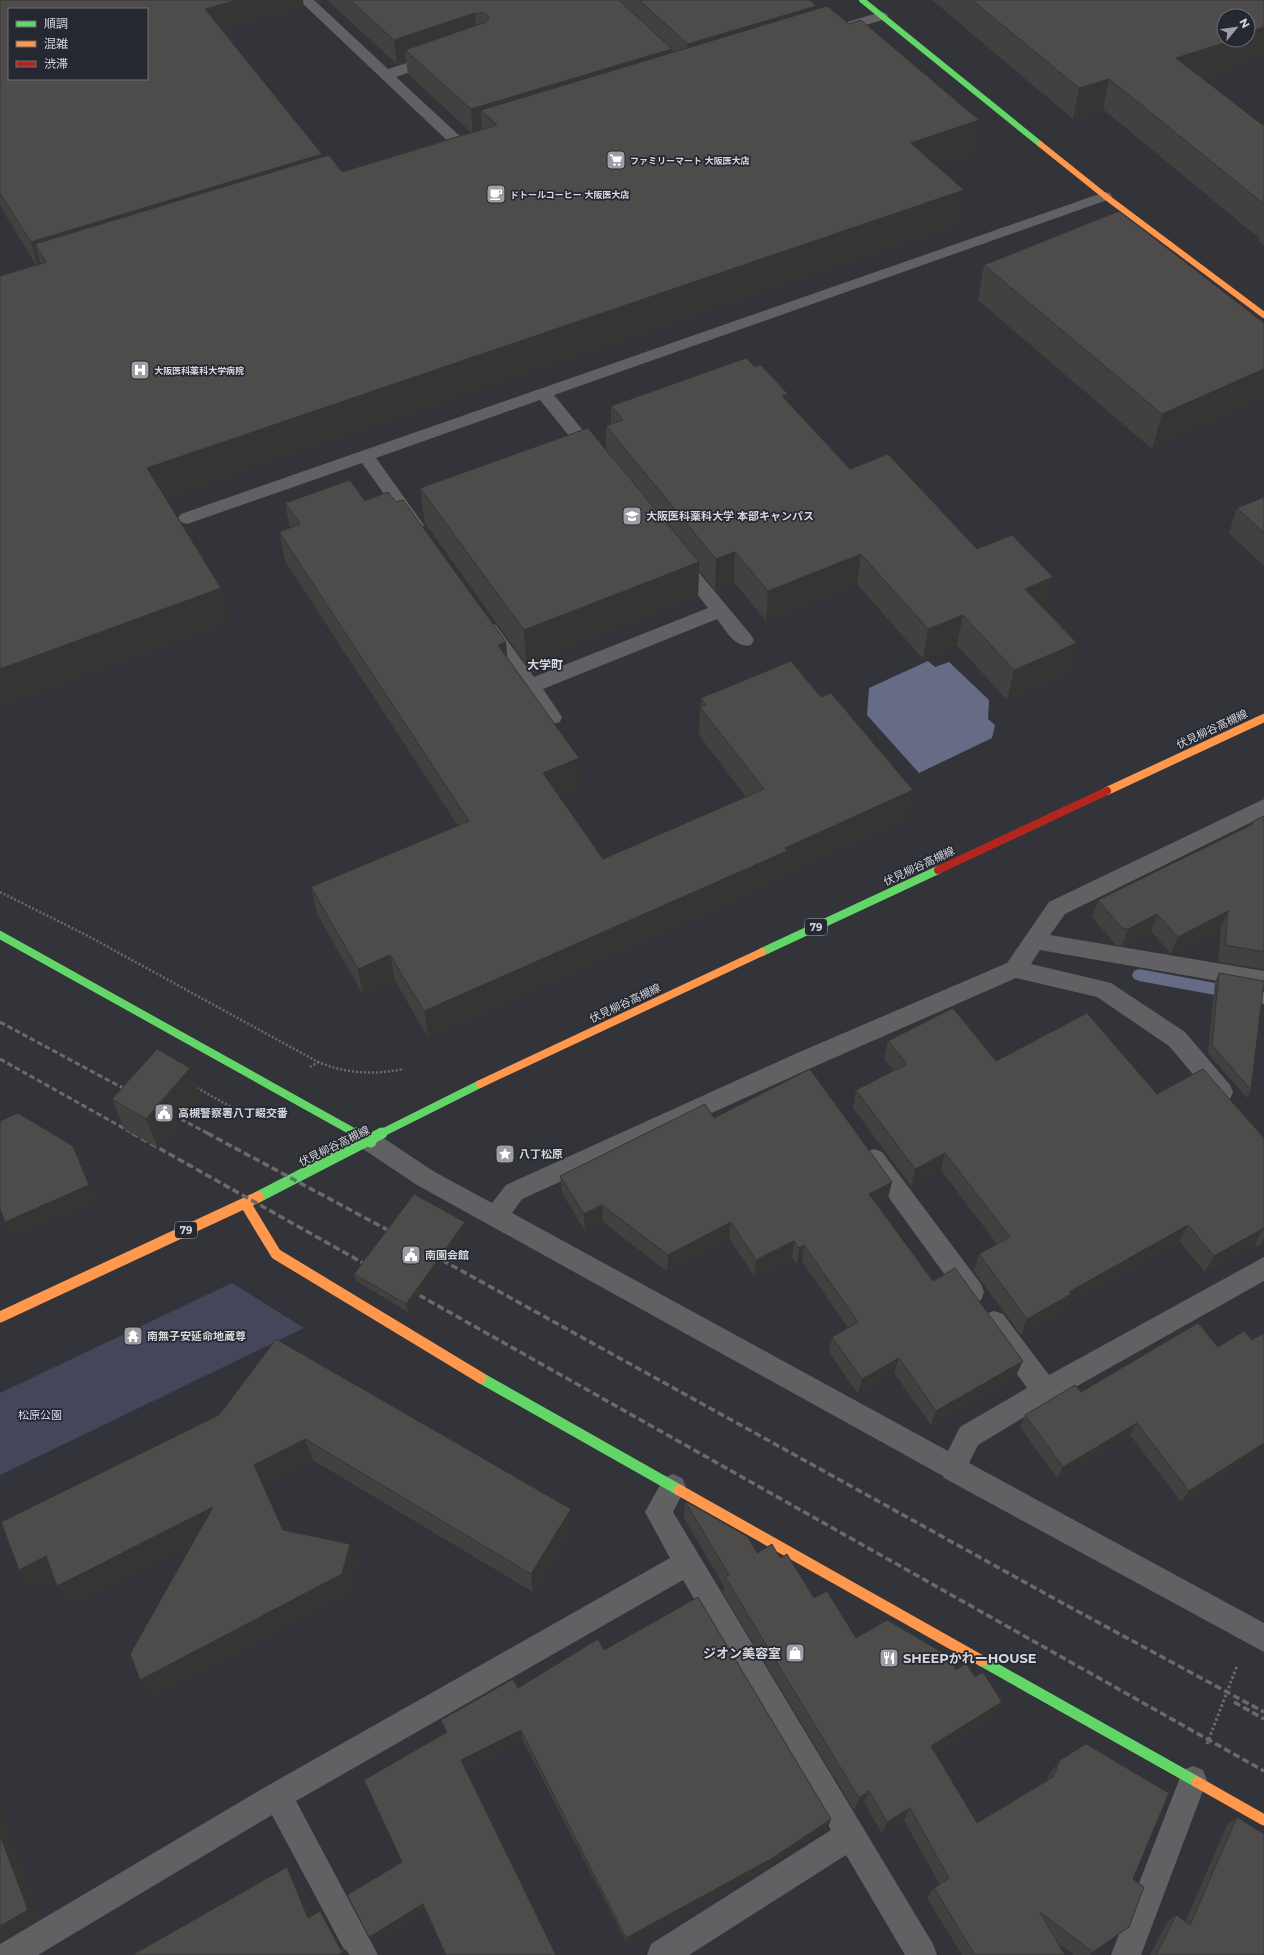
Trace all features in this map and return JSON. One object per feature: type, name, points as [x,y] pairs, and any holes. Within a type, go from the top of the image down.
[{"type":"street","points":[[306,0],[460,145]]},
{"type":"street","points":[[862,0],[1105,196],[1264,315]]},
{"type":"street","points":[[820,35],[880,16]]},
{"type":"street","points":[[386,75],[448,53]]},
{"type":"street","points":[[444,150],[490,136]]},
{"type":"street","name":"伏見柳谷高槻線","points":[[0,1317],[245,1203],[371,1142],[441,1102],[1264,718]]},
{"type":"street","points":[[496,1216],[514,1192],[803,1061],[1015,969],[1036,941],[1057,908],[1264,807]]},
{"type":"street","points":[[0,935],[371,1142],[425,1178],[953,1469],[1257,1634]]},
{"type":"street","points":[[1036,941],[1264,980]]},
{"type":"street","points":[[1015,969],[1103,989],[1177,1039],[1233,1105]]},
{"type":"street","points":[[803,1061],[817,1080]]},
{"type":"street","points":[[863,1144],[1045,1391]]},
{"type":"street","points":[[245,1203],[276,1254],[476,1374],[673,1487],[1264,1820]]},
{"type":"street","points":[[953,1469],[969,1436],[1045,1391],[1264,1268]]},
{"type":"street","points":[[673,1487],[658,1512],[922,1955]]},
{"type":"street","points":[[10,1955],[277,1796],[687,1563]]},
{"type":"street","points":[[1126,1955],[1193,1780]]},
{"type":"street","points":[[277,1796],[363,1955]]},
{"type":"street","points":[[662,1955],[850,1835]]},
{"type":"lane","points":[[187,518],[1105,196]]},
{"type":"lane","points":[[543,393],[602,466]]},
{"type":"lane","points":[[365,455],[425,539]]},
{"type":"lane","points":[[672,550],[745,640]]},
{"type":"lane","points":[[531,686],[721,610]]},
{"type":"lane","points":[[480,616],[553,717]]},
{"type":"path","points":[[0,892],[88,936],[318,1062],[350,1073],[368,1074],[404,1069]]},
{"type":"path","points":[[1193,1780],[1257,1634]]},
{"type":"green space","name":"松原公園","points":[[232,1283],[304,1328],[0,1475],[0,1393]]},
{"type":"shaded area","points":[[928,661],[935,667],[949,662],[989,700],[988,719],[995,725],[992,738],[919,773],[867,715],[869,688]]},
{"type":"building","points":[[0,0],[237,0],[205,9],[322,154],[31,242],[0,193]]},
{"type":"building","points":[[350,0],[619,0],[672,49],[471,109],[405,50],[486,22],[489,17],[485,13],[475,13],[394,40]]},
{"type":"building","points":[[639,0],[810,0],[816,6],[688,44]]},
{"type":"building","points":[[972,0],[1264,0],[1264,27],[1256,30],[1256,8],[1216,8],[1216,45],[1176,58],[1264,126],[1264,204],[1109,79],[1079,88]]},
{"type":"building","points":[[827,6],[849,24],[861,20],[979,120],[911,143],[964,190],[147,468],[221,588],[0,669],[0,276],[46,262],[35,244],[329,155],[342,172],[497,125],[481,110]]},
{"type":"building","points":[[1119,211],[1264,323],[1264,369],[1162,414],[984,265]]},
{"type":"building","points":[[746,358],[755,367],[761,365],[788,394],[782,396],[850,469],[888,454],[977,549],[1012,535],[1053,577],[1025,589],[1077,643],[1014,670],[963,615],[928,629],[861,554],[768,591],[735,552],[716,559],[606,426],[623,420],[611,406]]},
{"type":"building","points":[[588,428],[699,562],[524,630],[420,488]]},
{"type":"building","points":[[350,480],[365,501],[388,492],[396,502],[403,500],[506,642],[498,645],[579,758],[543,773],[603,859],[764,789],[700,707],[706,705],[701,698],[791,661],[821,697],[831,693],[913,790],[785,848],[787,851],[424,1011],[390,955],[358,969],[311,887],[469,821],[279,532],[300,524],[285,503]]},
{"type":"building","points":[[1264,497],[1264,533],[1237,508]]},
{"type":"building","points":[[1264,816],[1264,952],[1225,945],[1228,911],[1178,937],[1157,914],[1128,929],[1122,928],[1098,900],[1253,824],[1252,822]]},
{"type":"building","points":[[1219,973],[1264,981],[1251,1090],[1212,1045]]},
{"type":"building","points":[[953,1008],[996,1061],[1087,1013],[1157,1094],[1203,1069],[1264,1138],[1264,1228],[1214,1256],[1188,1225],[1069,1292],[1071,1294],[1027,1319],[979,1254],[1010,1237],[945,1153],[915,1169],[856,1090],[907,1064],[888,1041]]},
{"type":"building","points":[[157,1049],[190,1068],[146,1119],[112,1099]]},
{"type":"building","points":[[810,1069],[892,1182],[869,1194],[933,1281],[955,1268],[1023,1361],[936,1411],[899,1358],[862,1379],[832,1337],[858,1322],[804,1245],[799,1248],[794,1241],[756,1260],[731,1222],[668,1255],[602,1205],[584,1214],[560,1176],[705,1104],[714,1118]]},
{"type":"building","points":[[18,1113],[73,1146],[89,1185],[5,1222],[0,1209],[0,1121]]},
{"type":"building","name":"南園会館","points":[[414,1194],[465,1222],[406,1304],[354,1274]]},
{"type":"building","points":[[1198,1323],[1218,1347],[1244,1331],[1252,1340],[1264,1333],[1264,1443],[1189,1491],[1137,1423],[1063,1467],[1025,1415],[1075,1385],[1081,1392]]},
{"type":"building","points":[[276,1339],[571,1509],[531,1574],[305,1439],[254,1465],[283,1530],[350,1544],[342,1574],[140,1680],[130,1654],[213,1507],[57,1586],[46,1556],[19,1570],[1,1522],[219,1415]]},
{"type":"building","points":[[685,1501],[748,1537],[757,1553],[772,1544],[780,1558],[787,1554],[814,1598],[827,1591],[856,1638],[887,1620],[945,1654],[956,1670],[966,1663],[975,1677],[983,1672],[1002,1702],[931,1746],[977,1823],[1053,1777],[1060,1760],[1086,1744],[1169,1793],[1133,1879],[1144,1887],[1129,1927],[1093,1952],[1040,1912],[1065,1955],[975,1955],[934,1888],[949,1878],[910,1808],[887,1822],[869,1791],[859,1798],[725,1577],[729,1575]]},
{"type":"building","points":[[698,1597],[831,1819],[771,1859],[626,1938],[521,1730],[461,1760],[556,1955],[446,1955],[423,1904],[369,1937],[347,1895],[402,1862],[364,1780],[447,1732],[441,1720],[513,1679],[518,1688],[598,1639],[604,1650]]},
{"type":"building","points":[[1237,1817],[1264,1834],[1264,1955],[1156,1955],[1176,1915],[1190,1925]]},
{"type":"building","points":[[0,1835],[28,1910],[0,1926]]},
{"type":"building","points":[[287,1867],[308,1918],[320,1911],[341,1950],[346,1950],[338,1955],[132,1955]]},
{"type":"waterway","points":[[1139,975],[1264,998]]},
{"type":"railway","points":[[0,1022],[132,1093]]},
{"type":"railway","points":[[0,1059],[134,1134]]},
{"type":"railway","points":[[173,1115],[209,1134]]},
{"type":"railway","points":[[132,1133],[372,1268]]},
{"type":"railway","points":[[207,1133],[397,1235]]},
{"type":"railway","points":[[433,1255],[1066,1605],[1264,1712]]},
{"type":"railway","points":[[410,1290],[1264,1771]]},
{"type":"railway","points":[[1234,1702],[1264,1719]]},
{"type":"traffic: fast","points":[[862,0],[1040,144]]},
{"type":"traffic: fast","points":[[762,952],[938,870]]},
{"type":"traffic: fast","points":[[0,935],[371,1142]]},
{"type":"traffic: fast","points":[[258,1197],[424,1111],[480,1084]]},
{"type":"traffic: fast","points":[[481,1378],[679,1490]]},
{"type":"traffic: fast","points":[[982,1661],[1197,1782]]},
{"type":"traffic: slow","points":[[1040,144],[1105,196],[1264,315]]},
{"type":"traffic: slow","points":[[1107,791],[1264,718]]},
{"type":"traffic: slow","points":[[480,1084],[762,952]]},
{"type":"traffic: slow","points":[[0,1317],[258,1197]]},
{"type":"traffic: slow","points":[[245,1203],[276,1254],[481,1378]]},
{"type":"traffic: slow","points":[[679,1490],[982,1661]]},
{"type":"traffic: slow","points":[[1197,1782],[1264,1820]]},
{"type":"traffic: jam","points":[[938,870],[1107,791]]},
{"type":"place","name":"ファミリーマート 大阪医大店","points":[[616,160]]},
{"type":"place","name":"ドトールコーヒー 大阪医大店","points":[[496,194]]},
{"type":"place","name":"大阪医科薬科大学病院","points":[[140,370]]},
{"type":"place","name":"大阪医科薬科大学 本部キャンパス","points":[[632,516]]},
{"type":"place","name":"高槻警察署八丁畷交番","points":[[164,1113]]},
{"type":"place","name":"八丁松原","points":[[505,1154]]},
{"type":"place","name":"南園会館","points":[[411,1255]]},
{"type":"place","name":"南無子安延命地蔵尊","points":[[133,1336]]},
{"type":"place","name":"ジオン美容室","points":[[795,1653]]},
{"type":"place","name":"SHEEPかれーHOUSE","points":[[889,1658]]},
{"type":"district","name":"大学町","points":[[545,664]]}]
